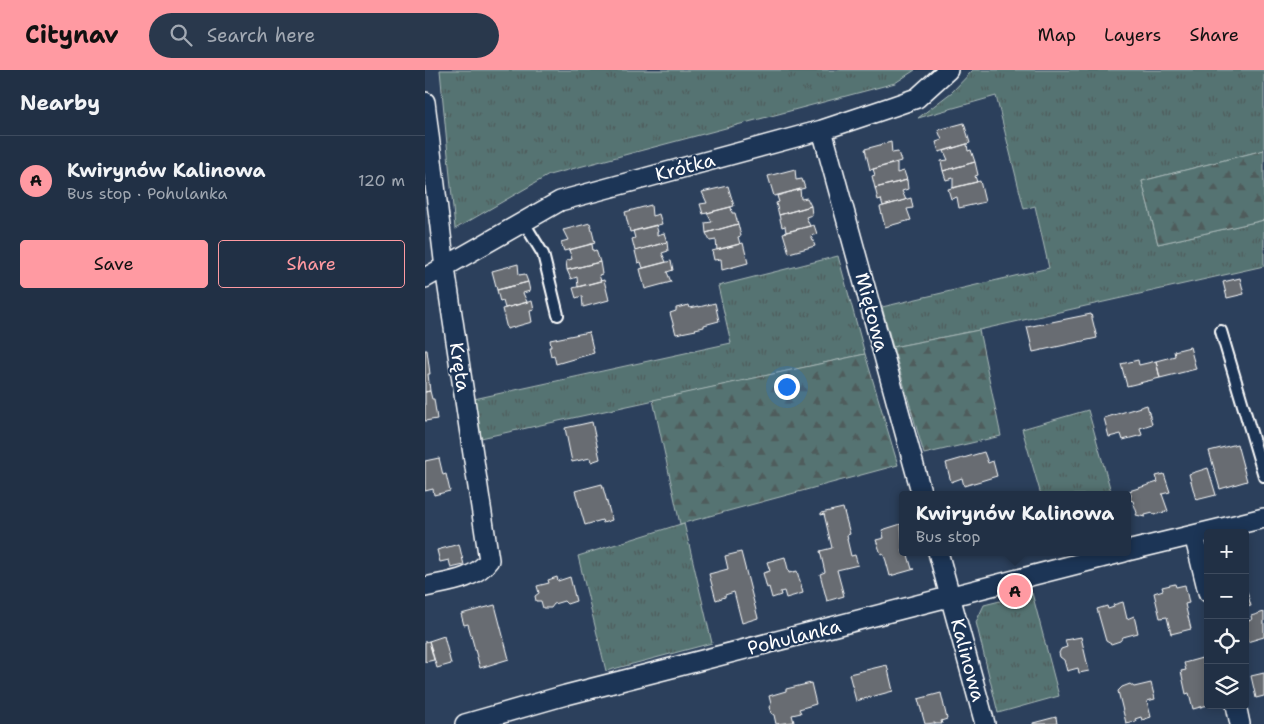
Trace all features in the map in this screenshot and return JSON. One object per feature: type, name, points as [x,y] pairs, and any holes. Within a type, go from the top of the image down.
[{"type":"street","name":"Krótka","points":[[425,278],[561,201],[822,130],[917,98],[948,70]]},
{"type":"street","name":"Kręta","points":[[425,102],[445,268],[489,560],[479,571],[469,576],[425,587]]},
{"type":"street","name":"Miętowa","points":[[822,130],[921,491]]},
{"type":"street","name":"Pohulanka","points":[[1131,551],[1264,518]]},
{"type":"street","points":[[1194,535],[1204,576]]},
{"type":"street","points":[[939,556],[951,596]]},
{"type":"street","name":"Pohulanka","points":[[465,724],[576,693],[1110,556]]},
{"type":"street","name":"Kalinowa","points":[[951,596],[985,724]]},
{"type":"street","points":[[1237,709],[1240,724]]},
{"type":"lane","points":[[523,221],[543,254],[558,315]]},
{"type":"lane","points":[[1221,331],[1264,476]]},
{"type":"green space","points":[[440,70],[915,70],[895,83],[549,175],[455,229]]},
{"type":"green space","points":[[973,70],[1264,70],[1264,150],[1142,181],[1158,244],[1264,220],[1264,266],[979,330],[893,347],[882,307],[1049,268],[1035,206],[1024,209],[996,96],[918,118],[952,92]]},
{"type":"green space","points":[[1264,150],[1264,220],[1158,244],[1142,181]]},
{"type":"green space","points":[[838,256],[865,354],[481,438],[474,399],[731,343],[718,286]]},
{"type":"green space","points":[[979,330],[1001,436],[924,454],[893,347]]},
{"type":"green space","points":[[865,354],[898,465],[680,524],[653,400]]},
{"type":"green space","points":[[1088,410],[1111,491],[1040,491],[1022,429]]},
{"type":"green space","points":[[684,523],[712,643],[606,671],[578,556]]},
{"type":"green space","points":[[1032,593],[1059,696],[998,713],[976,622],[984,605]]},
{"type":"building","points":[[964,123],[970,143],[939,152],[936,142],[942,140],[938,130]]},
{"type":"building","points":[[891,142],[892,153],[898,152],[901,161],[870,170],[865,149]]},
{"type":"building","points":[[967,144],[968,151],[971,150],[975,162],[943,171],[941,161],[948,160],[944,151]]},
{"type":"building","points":[[975,162],[978,175],[975,176],[977,182],[953,188],[953,178],[946,180],[943,171]]},
{"type":"building","points":[[897,163],[897,173],[904,171],[907,180],[875,188],[872,176],[875,175],[873,169]]},
{"type":"building","points":[[795,169],[796,180],[802,179],[805,188],[774,196],[768,176]]},
{"type":"building","points":[[907,180],[908,189],[902,191],[906,200],[883,206],[881,199],[878,200],[875,188]]},
{"type":"building","points":[[980,181],[985,202],[959,208],[957,197],[951,199],[948,189]]},
{"type":"building","points":[[728,186],[734,206],[703,214],[700,204],[707,203],[702,192]]},
{"type":"building","points":[[800,189],[801,199],[807,198],[811,206],[779,215],[776,203],[779,202],[777,196]]},
{"type":"building","points":[[911,198],[913,208],[907,209],[911,220],[885,227],[880,207]]},
{"type":"building","points":[[651,205],[652,216],[659,214],[662,224],[630,232],[625,212]]},
{"type":"building","points":[[811,206],[812,215],[806,217],[810,226],[786,232],[785,226],[782,227],[779,215]]},
{"type":"building","points":[[731,207],[738,224],[706,233],[705,223],[712,222],[707,213]]},
{"type":"building","points":[[590,223],[595,243],[564,251],[561,242],[568,240],[563,230]]},
{"type":"building","points":[[738,224],[741,236],[738,237],[740,244],[717,250],[716,240],[710,241],[706,233]]},
{"type":"building","points":[[656,225],[657,235],[664,233],[667,242],[635,251],[632,239],[635,238],[633,231]]},
{"type":"building","points":[[814,225],[817,234],[811,236],[815,246],[789,253],[783,233]]},
{"type":"building","points":[[667,242],[668,251],[662,253],[666,262],[643,268],[641,262],[638,263],[635,251]]},
{"type":"building","points":[[743,243],[748,263],[722,270],[721,259],[714,260],[712,251]]},
{"type":"building","points":[[592,244],[593,251],[596,250],[600,262],[567,270],[566,261],[572,259],[569,250]]},
{"type":"building","points":[[671,261],[673,270],[667,272],[671,282],[645,289],[640,269]]},
{"type":"building","points":[[600,262],[602,274],[599,275],[601,281],[578,287],[577,277],[571,279],[567,270]]},
{"type":"building","points":[[518,264],[519,275],[525,274],[528,282],[497,290],[492,271]]},
{"type":"building","points":[[1240,278],[1244,294],[1227,298],[1223,282]]},
{"type":"building","points":[[604,280],[609,300],[583,307],[582,296],[576,298],[573,288]]},
{"type":"building","points":[[528,282],[530,291],[523,293],[527,302],[505,308],[503,301],[500,302],[497,290]]},
{"type":"building","points":[[532,301],[534,310],[530,311],[532,322],[507,329],[502,309]]},
{"type":"building","points":[[715,303],[719,321],[704,325],[704,327],[696,330],[676,334],[670,313],[676,311],[676,308],[689,305],[690,308],[699,307]]},
{"type":"building","points":[[1091,314],[1097,338],[1033,352],[1027,327]]},
{"type":"building","points":[[589,332],[594,353],[556,364],[554,355],[551,356],[550,340]]},
{"type":"building","points":[[1190,347],[1196,369],[1160,378],[1156,361],[1175,356],[1174,351]]},
{"type":"building","points":[[425,350],[427,350],[430,374],[428,374],[430,391],[425,392]]},
{"type":"building","points":[[1138,360],[1139,365],[1156,361],[1160,378],[1127,386],[1121,364]]},
{"type":"building","points":[[430,391],[432,399],[434,399],[437,419],[425,421],[425,392]]},
{"type":"building","points":[[1147,405],[1152,424],[1140,428],[1142,435],[1123,440],[1121,434],[1109,437],[1104,418]]},
{"type":"building","points":[[592,422],[600,459],[591,462],[590,458],[572,462],[565,428]]},
{"type":"building","points":[[1237,444],[1247,481],[1220,489],[1209,451]]},
{"type":"building","points":[[984,452],[988,463],[993,461],[997,476],[964,486],[962,478],[951,482],[946,463]]},
{"type":"building","points":[[439,458],[443,475],[446,474],[450,491],[434,495],[433,489],[425,491],[425,461]]},
{"type":"building","points":[[1208,468],[1216,495],[1196,500],[1189,474]]},
{"type":"building","points":[[1164,474],[1170,492],[1162,494],[1168,511],[1154,515],[1153,513],[1145,515],[1145,517],[1136,515],[1133,501],[1131,500],[1131,491],[1129,491],[1158,482],[1156,476]]},
{"type":"building","points":[[602,484],[612,520],[603,523],[602,520],[585,525],[575,491]]},
{"type":"building","points":[[843,508],[850,534],[847,535],[847,539],[851,556],[855,555],[858,565],[837,570],[844,596],[827,601],[820,574],[825,572],[820,551],[832,548],[824,514],[821,515],[821,513]]},
{"type":"building","points":[[899,525],[899,556],[908,556],[912,569],[915,569],[890,576],[883,553],[881,554],[876,540],[884,538],[882,530]]},
{"type":"building","points":[[459,544],[464,565],[451,568],[449,560],[440,562],[437,550]]},
{"type":"building","points":[[741,552],[758,618],[742,623],[734,592],[716,600],[709,574],[728,569],[725,556]]},
{"type":"building","points":[[785,557],[789,573],[797,571],[803,593],[786,598],[784,591],[780,592],[781,595],[772,598],[763,573],[770,571],[767,562]]},
{"type":"building","points":[[557,577],[558,581],[570,577],[576,601],[567,604],[564,601],[554,604],[551,608],[543,608],[541,601],[536,601],[535,596],[539,593],[537,586],[549,583],[548,580]]},
{"type":"building","points":[[1175,584],[1176,587],[1185,585],[1189,603],[1185,604],[1191,629],[1171,634],[1167,617],[1160,618],[1154,593],[1163,590],[1162,587]]},
{"type":"building","points":[[1123,602],[1127,619],[1134,616],[1138,633],[1123,637],[1120,641],[1111,644],[1106,641],[1097,609],[1107,606],[1108,609],[1114,607],[1113,605]]},
{"type":"building","points":[[495,605],[509,659],[480,668],[468,624],[464,625],[461,614]]},
{"type":"building","points":[[1264,612],[1264,637],[1249,641],[1249,620],[1252,620],[1251,616]]},
{"type":"building","points":[[444,636],[451,664],[437,668],[429,641]]},
{"type":"building","points":[[1081,637],[1089,671],[1079,673],[1078,668],[1067,671],[1064,660],[1060,657],[1059,653],[1061,649],[1067,647],[1065,640]]},
{"type":"building","points":[[429,641],[434,660],[425,662],[425,642]]},
{"type":"building","points":[[1202,658],[1204,665],[1204,706],[1193,709],[1189,693],[1186,694],[1181,671],[1186,670],[1184,663]]},
{"type":"building","points":[[887,665],[893,691],[856,701],[849,674]]},
{"type":"building","points":[[1264,673],[1264,696],[1256,698],[1251,676]]},
{"type":"building","points":[[811,683],[816,704],[799,709],[801,713],[792,715],[794,722],[776,724],[774,715],[769,707],[771,704],[769,696],[786,691],[786,689]]},
{"type":"building","points":[[1151,683],[1155,699],[1147,701],[1151,717],[1142,720],[1141,717],[1135,719],[1136,721],[1126,723],[1118,691],[1130,684],[1134,687]]},
{"type":"building","points":[[941,693],[947,719],[941,721],[942,724],[925,724],[918,699]]},
{"type":"building","points":[[1056,717],[1057,724],[1033,724],[1033,723]]},
{"type":"place","name":"Kwirynów Kalinowa","points":[[1015,591]]}]
